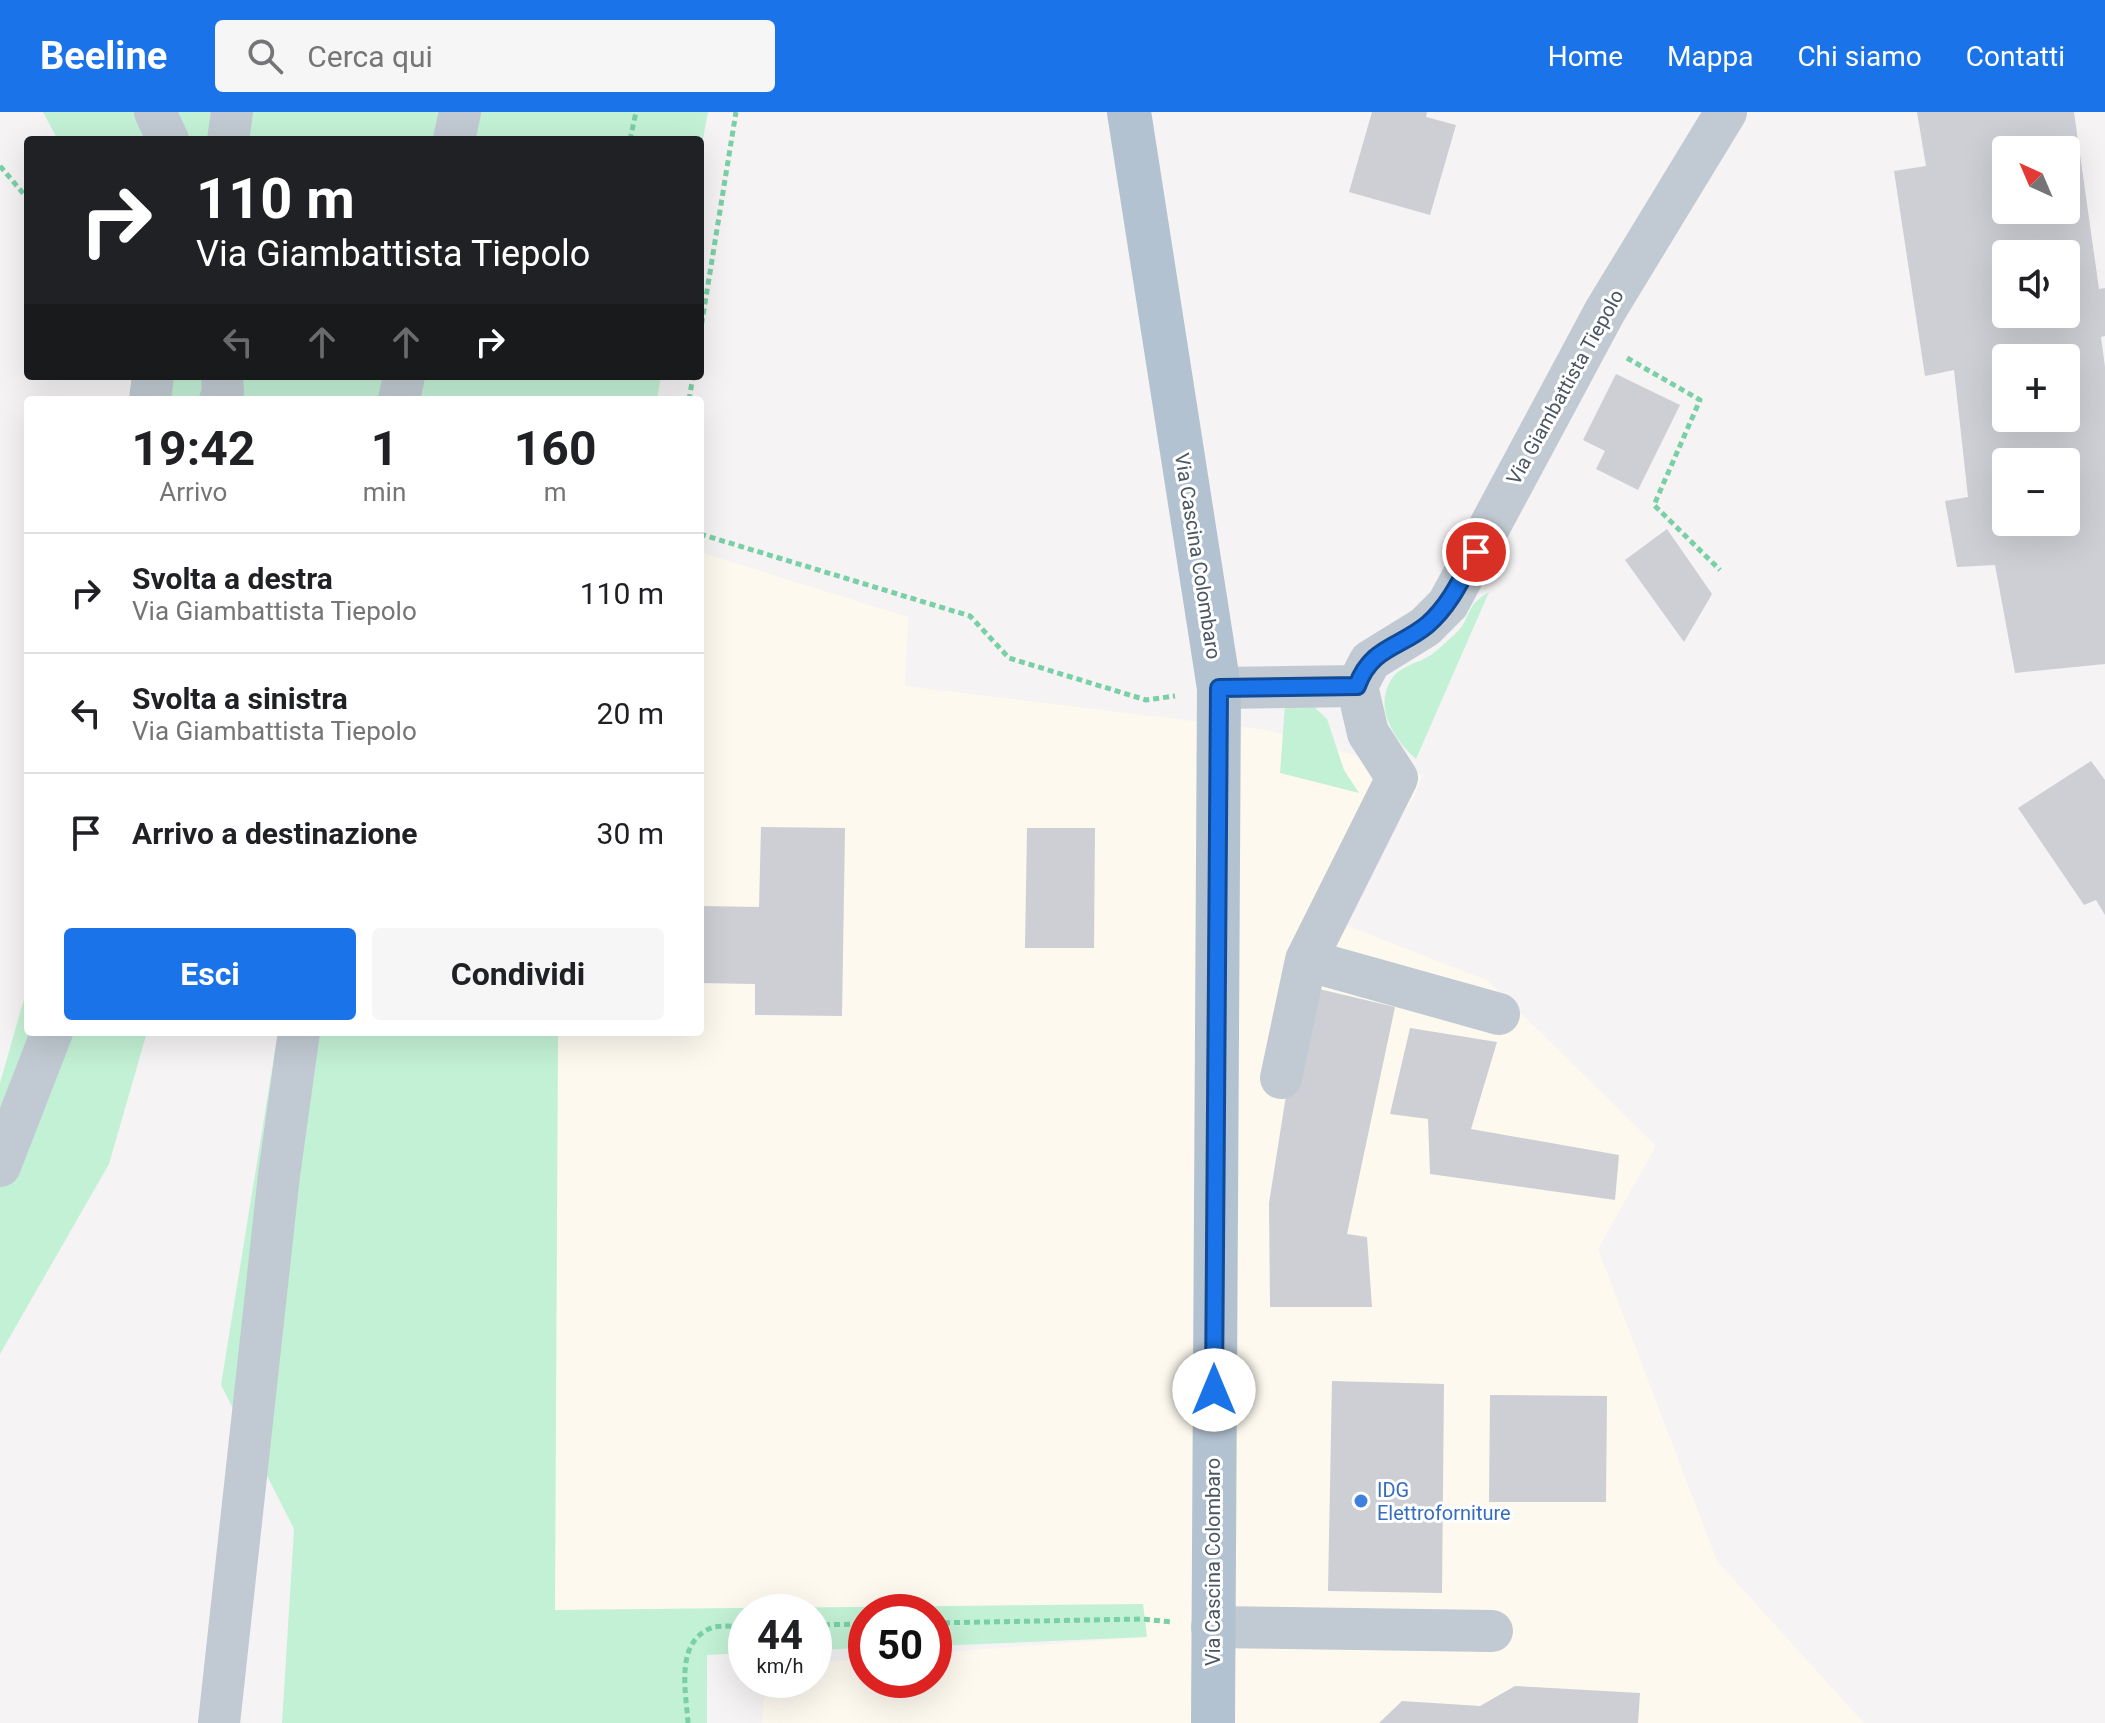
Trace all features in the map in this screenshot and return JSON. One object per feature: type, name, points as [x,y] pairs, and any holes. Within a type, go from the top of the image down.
[{"type":"main road","name":"Via Cascina Colombaro","points":[[1129,112],[1219,688],[1213,1723]]},
{"type":"street","points":[[155,112],[166,136]]},
{"type":"street","points":[[229,136],[232,112]]},
{"type":"street","points":[[455,136],[460,112]]},
{"type":"street","name":"Via Giambattista Tiepolo","points":[[1357,686],[1370,661],[1425,627],[1448,604],[1591,338],[1726,112]]},
{"type":"street","points":[[1219,688],[1357,686],[1368,733],[1397,778],[1306,960],[1281,1078]]},
{"type":"street","points":[[1306,960],[1499,1014]]},
{"type":"street","points":[[0,1166],[50,1036]]},
{"type":"street","points":[[219,1723],[279,1175],[298,1036]]},
{"type":"street","points":[[1212,1627],[1492,1631]]},
{"type":"path","points":[[631,136],[636,112]]},
{"type":"path","points":[[704,292],[736,112]]},
{"type":"path","points":[[0,166],[24,194]]},
{"type":"path","points":[[1591,338],[1700,400],[1654,505],[1720,570]]},
{"type":"path","points":[[704,535],[970,616],[1009,658],[1146,700],[1219,688]]},
{"type":"path","points":[[952,1623],[1141,1619],[1212,1627]]},
{"type":"path","points":[[688,1723],[685,1659],[694,1639],[714,1627],[728,1627]]},
{"type":"shaded area","points":[[704,553],[908,617],[905,686],[1267,730],[1423,775],[1413,798],[1337,922],[1487,980],[1656,1146],[1598,1249],[1717,1561],[1864,1723],[762,1723],[764,1698],[832,1698],[832,1662],[848,1660],[848,1698],[952,1698],[952,1652],[1146,1637],[1143,1604],[952,1606],[952,1594],[848,1594],[848,1607],[832,1607],[832,1594],[728,1594],[728,1608],[554,1610],[558,1036],[704,1036]]},
{"type":"green space","points":[[43,112],[708,112],[704,136],[56,136]]},
{"type":"green space","points":[[132,380],[660,380],[658,396],[134,396]]},
{"type":"green space","points":[[1489,592],[1416,759],[1400,742],[1388,722],[1385,711],[1387,688],[1397,673],[1431,655],[1455,634],[1475,603]]},
{"type":"green space","points":[[1285,704],[1313,706],[1327,719],[1344,770],[1359,793],[1280,773]]},
{"type":"green space","points":[[24,999],[24,1036],[146,1036],[109,1164],[0,1354],[0,1083]]},
{"type":"green space","points":[[277,1036],[558,1036],[555,1610],[728,1608],[728,1654],[707,1655],[707,1723],[282,1723],[294,1529],[221,1385]]},
{"type":"green space","points":[[1143,1604],[1147,1637],[952,1645],[952,1606]]},
{"type":"green space","points":[[832,1607],[848,1607],[848,1649],[832,1649]]},
{"type":"building","points":[[1372,112],[1427,112],[1426,117],[1456,125],[1430,215],[1349,192]]},
{"type":"building","points":[[1917,112],[2074,112],[2077,136],[1992,136],[1992,224],[2080,224],[2080,154],[2099,289],[2105,288],[2105,336],[2101,337],[2105,367],[2105,664],[2015,673],[1995,565],[1957,567],[1945,501],[1968,497],[1954,370],[1925,376],[1894,171],[1926,166]]},
{"type":"building","points":[[1616,374],[1680,405],[1638,490],[1596,469],[1605,451],[1583,440]]},
{"type":"building","points":[[1667,529],[1712,594],[1684,642],[1625,560]]},
{"type":"building","points":[[2091,761],[2105,780],[2105,915],[2096,900],[2084,905],[2018,808]]},
{"type":"building","points":[[761,827],[845,828],[842,1016],[755,1015],[755,984],[704,983],[704,906],[759,907]]},
{"type":"building","points":[[1027,828],[1095,828],[1094,948],[1025,948]]},
{"type":"building","points":[[1315,988],[1395,1007],[1347,1234],[1367,1237],[1372,1307],[1270,1307],[1269,1203],[1287,1089]]},
{"type":"building","points":[[1410,1028],[1497,1042],[1471,1129],[1619,1155],[1615,1200],[1430,1174],[1428,1119],[1390,1114]]},
{"type":"building","points":[[1332,1381],[1444,1384],[1442,1593],[1328,1591]]},
{"type":"building","points":[[1490,1395],[1607,1396],[1606,1502],[1489,1502]]},
{"type":"building","points":[[1515,1686],[1640,1693],[1638,1723],[1379,1723],[1402,1701],[1480,1706]]},
{"type":"place","name":"IDG Elettroforniture","points":[[1361,1501]]},
{"type":"route","points":[[1214,1390],[1219,688],[1357,686],[1370,661],[1425,627],[1448,604],[1476,552]]}]
